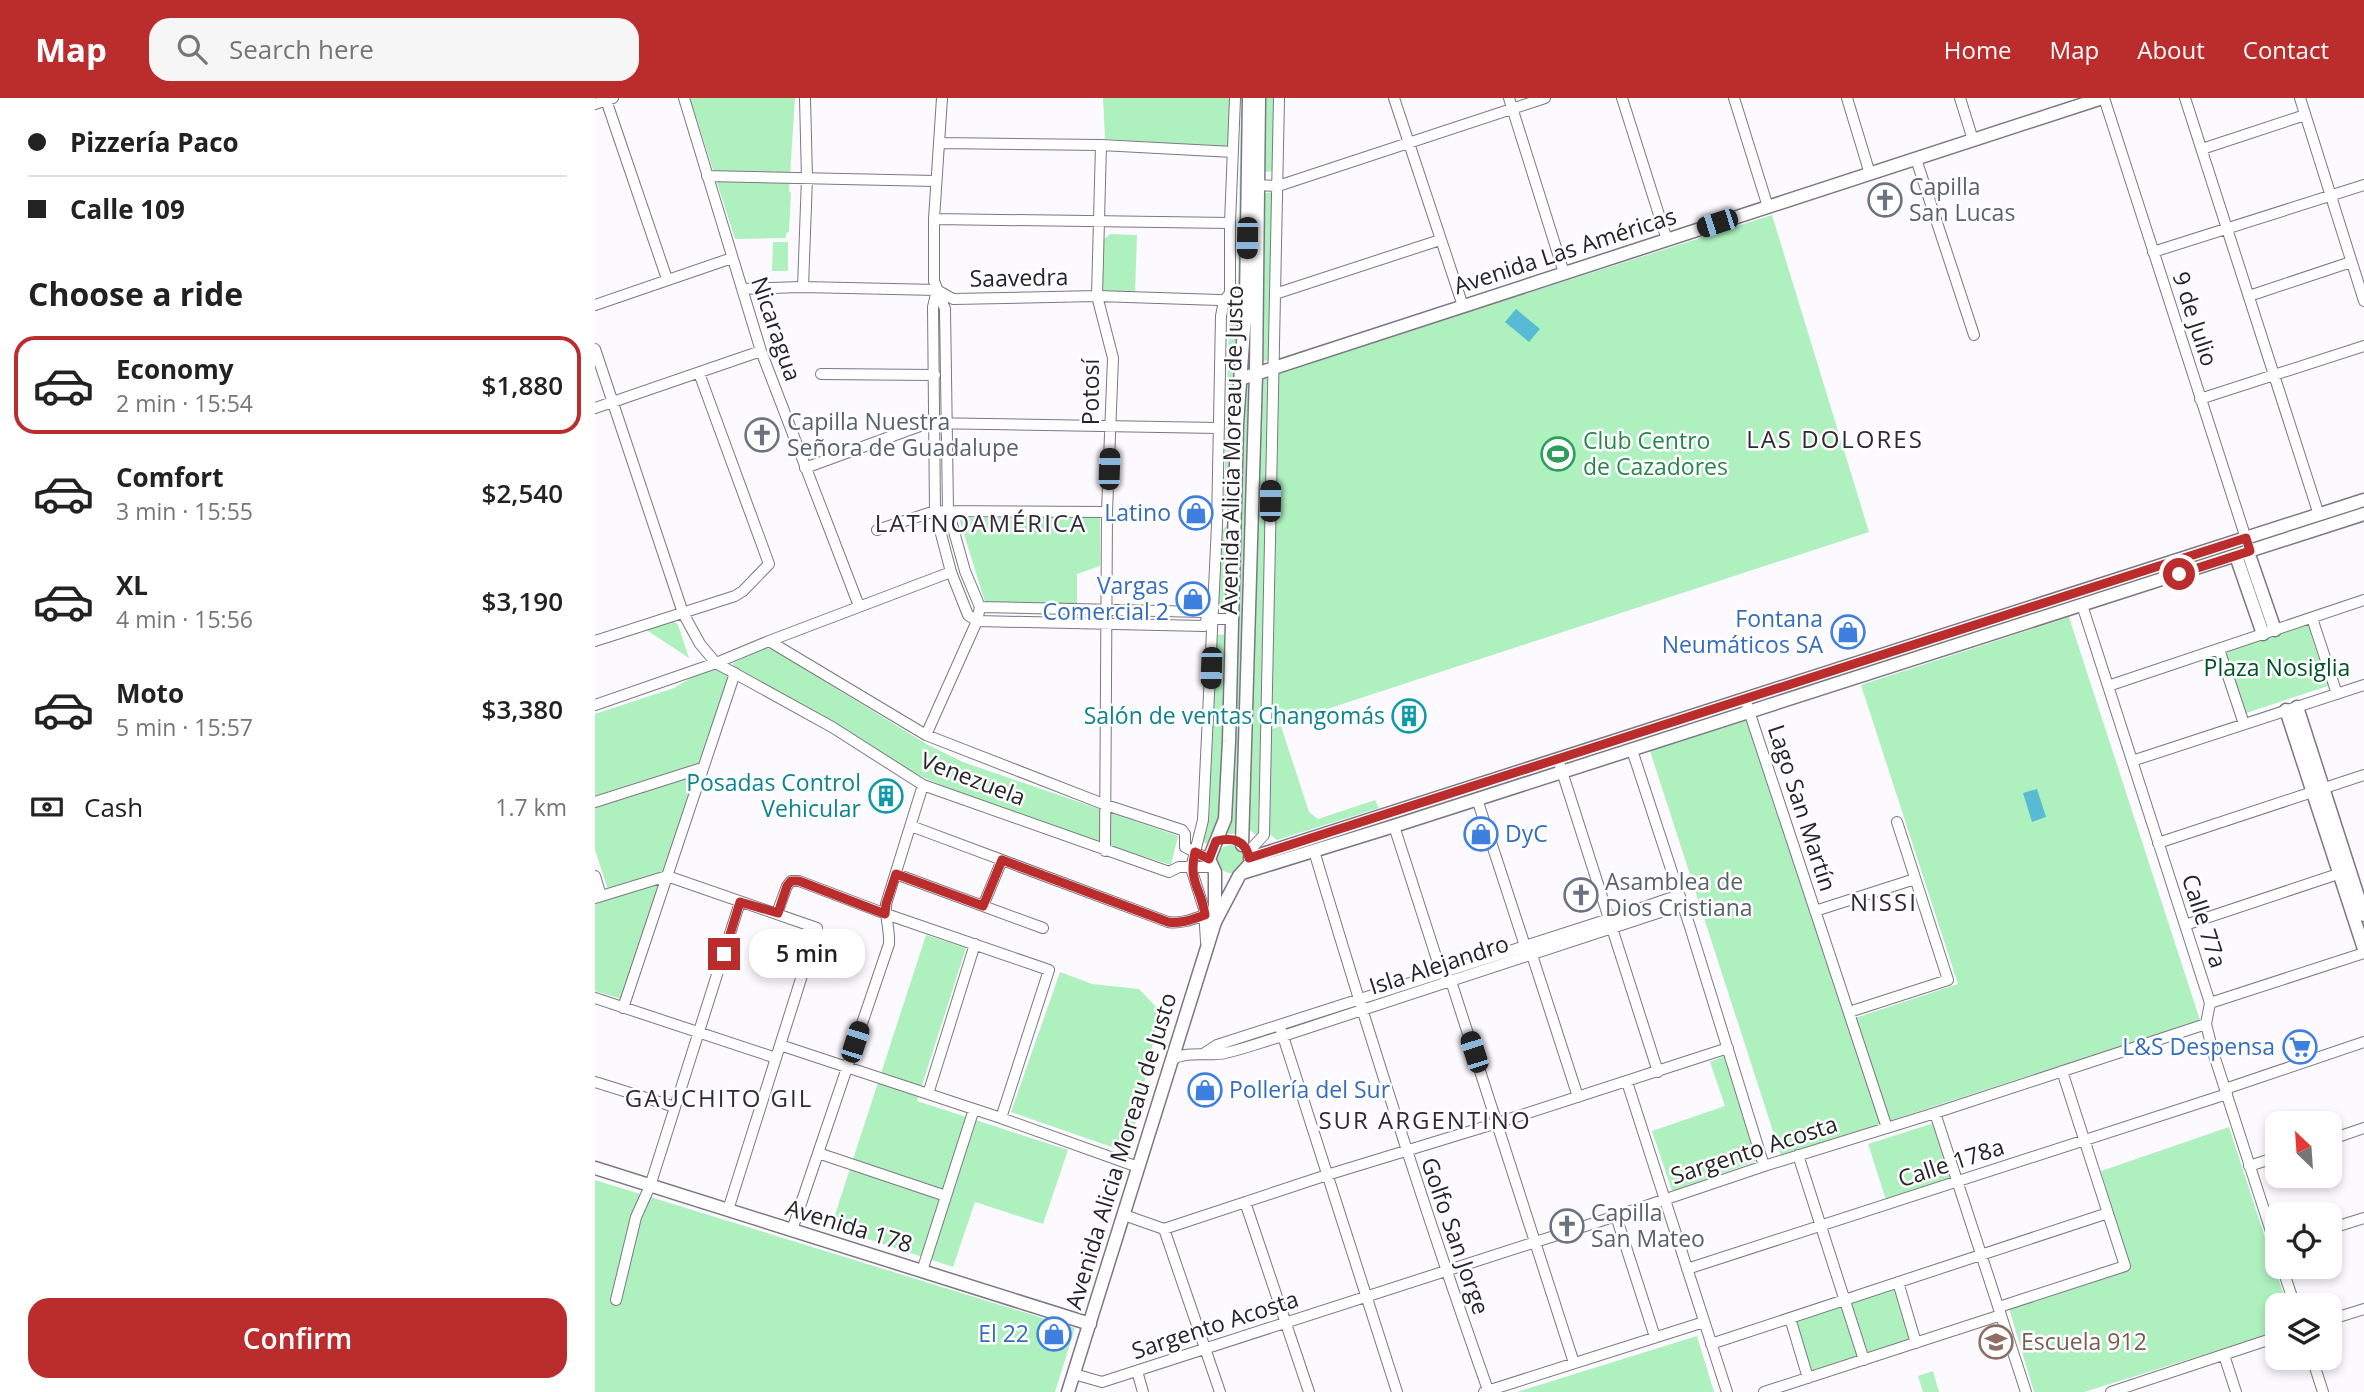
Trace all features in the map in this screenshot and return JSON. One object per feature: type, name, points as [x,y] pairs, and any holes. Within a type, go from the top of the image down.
[{"type":"main road","name":"Avenida Alicia Moreau de Justo","points":[[1210,918],[1249,865],[1247,852],[1256,374],[1251,301],[1249,98]]},
{"type":"main road","name":"Avenida Alicia Moreau de Justo","points":[[1068,1392],[1205,953],[1210,918],[1212,866],[1216,841],[1225,819],[1240,379],[1251,301],[1259,98]]},
{"type":"main road","name":"Avenida Las Américas","points":[[1240,379],[1916,159],[2074,102],[2103,98]]},
{"type":"main road","points":[[1216,841],[1230,838],[1240,841],[1247,852],[1560,766],[2364,500]]},
{"type":"main road","points":[[1212,866],[1226,878],[1242,874],[1477,799],[1560,766],[1632,750],[1747,705],[2082,605],[2364,514]]},
{"type":"main road","points":[[2244,553],[2269,632]]},
{"type":"main road","points":[[2292,709],[2345,872],[2364,951]]},
{"type":"main road","points":[[2345,872],[2364,915]]},
{"type":"main road","name":"Avenida 178","points":[[595,1168],[1090,1324]]},
{"type":"street","name":"Nicaragua","points":[[684,98],[761,351],[859,606]]},
{"type":"street","points":[[803,287],[807,178],[805,98]]},
{"type":"street","points":[[926,735],[977,621],[980,607],[965,571],[948,510],[945,309],[934,281],[934,219],[942,98]]},
{"type":"street","points":[[911,826],[1168,922],[1210,918],[1191,868],[1203,820],[1210,619],[1217,525],[1221,316],[1224,301],[1230,293],[1235,98]]},
{"type":"street","points":[[1247,852],[1264,835],[1279,98]]},
{"type":"street","points":[[1394,98],[1463,306]]},
{"type":"street","points":[[1257,185],[1278,186],[1409,143],[1510,103],[1545,98]]},
{"type":"street","points":[[1622,98],[1667,240]]},
{"type":"street","points":[[1734,98],[1768,207]]},
{"type":"street","points":[[1847,98],[1870,174]]},
{"type":"street","points":[[1960,98],[1973,140]]},
{"type":"street","name":"9 de Julio","points":[[2103,98],[2246,538],[2244,553]]},
{"type":"street","points":[[2185,98],[2319,514]]},
{"type":"street","points":[[2299,98],[2364,301]]},
{"type":"street","points":[[605,101],[667,279]]},
{"type":"street","points":[[1510,103],[1565,273]]},
{"type":"street","points":[[2202,149],[2305,115]]},
{"type":"street","points":[[940,143],[1101,145],[1233,152]]},
{"type":"street","name":"Potosí","points":[[1101,145],[1097,296],[1113,358],[1107,512],[1105,850]]},
{"type":"street","points":[[1916,159],[1974,335]]},
{"type":"street","points":[[707,176],[936,181]]},
{"type":"street","points":[[2153,252],[2364,185]]},
{"type":"street","points":[[934,219],[1230,223]]},
{"type":"street","points":[[1275,294],[1440,240]]},
{"type":"street","points":[[595,305],[732,258]]},
{"type":"street","points":[[2249,296],[2351,262]]},
{"type":"street","name":"Saavedra","points":[[742,289],[803,287],[937,290],[953,299],[1097,296],[1251,301]]},
{"type":"street","points":[[937,290],[933,307],[935,511],[951,572],[968,615],[977,621],[1108,625],[1205,626],[1210,619]]},
{"type":"street","points":[[2200,398],[2364,346]]},
{"type":"street","name":"Venezuela","points":[[595,349],[683,612],[700,644],[716,663],[832,727],[923,785],[1169,872],[1179,867],[1212,866]]},
{"type":"street","points":[[595,408],[761,351]]},
{"type":"street","points":[[595,641],[735,596],[769,564],[699,373]]},
{"type":"street","points":[[821,374],[935,375]]},
{"type":"street","points":[[805,468],[935,422],[1219,428]]},
{"type":"street","points":[[1217,525],[1235,506]]},
{"type":"street","points":[[877,530],[935,511],[1107,512]]},
{"type":"street","points":[[595,705],[716,663],[951,572]]},
{"type":"street","points":[[2108,686],[2364,600]]},
{"type":"street","name":"Calle 77a","points":[[2082,605],[2210,1003],[2206,1024],[2213,1052],[2265,1214]]},
{"type":"street","points":[[980,607],[1205,612],[1210,619]]},
{"type":"street","points":[[2312,618],[2337,694]]},
{"type":"street","points":[[1210,619],[1231,619]]},
{"type":"street","name":"Venezuela","points":[[769,641],[926,735],[1106,805],[1182,830],[1185,834],[1185,847],[1212,866]]},
{"type":"street","points":[[2220,649],[2244,724]]},
{"type":"street","points":[[624,1008],[735,673]]},
{"type":"street","points":[[2132,761],[2364,685]]},
{"type":"street","name":"Lago San Martín","points":[[1747,705],[1887,1128]]},
{"type":"street","points":[[1632,750],[1764,1166]]},
{"type":"street","points":[[1560,766],[1658,1072]]},
{"type":"street","points":[[595,802],[702,768]]},
{"type":"street","points":[[2158,843],[2364,775]]},
{"type":"street","points":[[792,1230],[889,944],[886,904],[923,785]]},
{"type":"street","points":[[1477,799],[1579,1097]]},
{"type":"street","points":[[1849,1012],[1948,980],[1897,822]]},
{"type":"street","points":[[1394,826],[1441,972],[1451,981],[1574,1363]]},
{"type":"street","name":"Golfo San Jorge","points":[[1314,851],[1406,1151],[1486,1391]]},
{"type":"street","points":[[983,906],[1002,860]]},
{"type":"street","points":[[2185,925],[2345,872]]},
{"type":"street","points":[[896,874],[1043,928]]},
{"type":"street","points":[[595,876],[598,897],[667,876],[817,928],[728,1210]]},
{"type":"street","points":[[1815,911],[1915,880]]},
{"type":"street","points":[[778,913],[787,886],[791,881],[799,881],[885,914],[1049,970],[1001,1118]]},
{"type":"street","name":"Isla Alejandro","points":[[1360,1006],[1441,972],[1529,950],[1681,900]]},
{"type":"street","points":[[616,1300],[636,1217],[650,1186],[740,902]]},
{"type":"street","points":[[928,1094],[975,944]]},
{"type":"street","name":"Isla Alejandro","points":[[1171,1060],[1177,1056],[1206,1052],[1217,1045],[1281,1031],[1451,981],[1529,950]]},
{"type":"street","points":[[2210,1003],[2364,951]]},
{"type":"street","points":[[595,998],[776,1058]]},
{"type":"street","name":"Sargento Acosta","points":[[1074,1374],[1100,1387],[1137,1371],[1286,1321],[2206,1024]]},
{"type":"street","points":[[1281,1031],[1397,1392]]},
{"type":"street","name":"Calle 178a","points":[[1687,1269],[2084,1140],[2364,1042]]},
{"type":"street","points":[[781,1045],[1138,1167]]},
{"type":"street","points":[[1125,1216],[1164,1229],[1728,1048]]},
{"type":"street","points":[[1765,1392],[1916,1343],[2125,1266],[2061,1071]]},
{"type":"street","points":[[595,1082],[675,1107]]},
{"type":"street","points":[[1627,1082],[1727,1392]]},
{"type":"street","points":[[922,1271],[974,1109]]},
{"type":"street","points":[[1935,1113],[2026,1392]]},
{"type":"street","points":[[2342,1136],[2364,1128]]},
{"type":"street","points":[[818,1153],[946,1196]]},
{"type":"street","points":[[1798,1155],[1864,1360]]},
{"type":"street","points":[[2249,1166],[2265,1161]]},
{"type":"street","points":[[1245,1202],[1309,1392]]},
{"type":"street","points":[[1711,1343],[2108,1213]]},
{"type":"street","points":[[1616,1216],[1655,1338]]},
{"type":"street","points":[[2342,1225],[2364,1218]]},
{"type":"street","points":[[1164,1229],[1220,1392]]},
{"type":"street","points":[[1898,1282],[1916,1343]]},
{"type":"street","points":[[2342,1316],[2364,1309]]},
{"type":"street","points":[[1790,1318],[1808,1378]]},
{"type":"street","points":[[1486,1391],[1704,1322]]},
{"type":"street","points":[[2111,1392],[2265,1341]]},
{"type":"street","points":[[2224,1355],[2236,1392]]},
{"type":"street","points":[[2316,1370],[2323,1392]]},
{"type":"street","points":[[1137,1371],[1143,1392]]},
{"type":"green space","points":[[690,98],[795,98],[789,232],[786,233],[786,238],[735,239]]},
{"type":"green space","points":[[1103,98],[1231,98],[1232,147],[1105,139]]},
{"type":"green space","points":[[1241,98],[1246,98],[1244,285],[1238,285]]},
{"type":"green space","points":[[1263,98],[1279,98],[1278,171],[1263,172]]},
{"type":"green space","points":[[1276,191],[1274,360],[1260,361],[1263,194]]},
{"type":"green space","name":"Club Centro de Cazadores","points":[[1772,215],[1869,532],[1266,729],[1272,375]]},
{"type":"green space","points":[[1110,234],[1137,235],[1135,294],[1106,293],[1101,287],[1103,240]]},
{"type":"green space","points":[[773,242],[788,242],[788,271],[772,271]]},
{"type":"green space","points":[[1243,305],[1233,391],[1230,505],[1224,504],[1229,319],[1235,307]]},
{"type":"green space","points":[[1270,375],[1258,837],[1248,828],[1258,377]]},
{"type":"green space","points":[[1243,384],[1253,384],[1238,833],[1224,835]]},
{"type":"green space","points":[[1100,517],[1100,566],[1077,574],[1077,604],[985,602],[959,518]]},
{"type":"green space","points":[[1231,520],[1227,605],[1219,605],[1221,532]]},
{"type":"green space","points":[[2069,617],[2200,1020],[1781,1156],[1650,751],[1748,720],[1846,1021],[1958,984],[1861,685]]},
{"type":"green space","points":[[672,620],[678,625],[689,658],[645,629]]},
{"type":"green space","name":"Plaza Nosiglia","points":[[2308,624],[2328,686],[2246,713],[2226,651]]},
{"type":"green space","points":[[1226,634],[1220,813],[1209,845],[1202,841],[1209,814],[1217,635]]},
{"type":"green space","points":[[765,648],[772,649],[928,745],[963,762],[1178,836],[1171,865],[1014,816],[913,773],[733,669],[733,663]]},
{"type":"green space","points":[[711,666],[737,675],[670,870],[608,890],[595,850],[595,714],[674,688]]},
{"type":"green space","points":[[1281,726],[1309,812],[1318,819],[1375,800],[1379,808],[1277,840],[1268,833],[1268,730]]},
{"type":"green space","points":[[1231,845],[1241,849],[1245,859],[1241,869],[1231,873],[1221,869],[1217,859],[1221,849]]},
{"type":"green space","points":[[660,882],[621,999],[595,991],[595,904]]},
{"type":"green space","points":[[926,935],[966,948],[917,1101],[1068,1150],[1043,1224],[975,1202],[953,1267],[831,1227]]},
{"type":"green space","points":[[1060,972],[1092,984],[1139,989],[1160,1011],[1129,1153],[1011,1112]]},
{"type":"green space","points":[[1724,1056],[1759,1160],[1672,1191],[1652,1131],[1725,1106],[1710,1062]]},
{"type":"green space","points":[[1934,1123],[1952,1178],[1886,1200],[1868,1144]]},
{"type":"green space","points":[[2229,1127],[2265,1237],[2265,1279],[2279,1279],[2283,1293],[2265,1293],[2265,1336],[2084,1392],[2034,1392],[2008,1305],[2130,1267],[2101,1171]]},
{"type":"green space","points":[[595,1180],[1075,1328],[1055,1392],[595,1392]]},
{"type":"green space","points":[[1895,1289],[1912,1339],[1866,1354],[1850,1304]]},
{"type":"green space","points":[[1841,1306],[1857,1356],[1812,1371],[1796,1321]]},
{"type":"green space","points":[[1697,1336],[1714,1392],[1517,1392]]},
{"type":"green space","points":[[1933,1371],[1939,1392],[1923,1392],[1918,1376]]},
{"type":"water","points":[[1516,309],[1540,329],[1529,342],[1505,322]]},
{"type":"water","points":[[2037,789],[2046,817],[2032,822],[2023,793]]},
{"type":"place","name":"Capilla San Lucas","points":[[1885,200]]},
{"type":"place","name":"Capilla Nuestra Señora de Guadalupe","points":[[762,435]]},
{"type":"place","name":"Club Centro de Cazadores","points":[[1558,454]]},
{"type":"place","name":"Latino","points":[[1196,513]]},
{"type":"place","name":"Vargas Comercial 2","points":[[1193,599]]},
{"type":"place","name":"Fontana Neumáticos SA","points":[[1848,632]]},
{"type":"place","name":"Salón de ventas Changomás","points":[[1409,716]]},
{"type":"place","name":"Posadas Control Vehicular","points":[[886,796]]},
{"type":"place","name":"DyC","points":[[1481,834]]},
{"type":"place","name":"Asamblea de Dios Cristiana","points":[[1581,895]]},
{"type":"place","name":"L&S Despensa","points":[[2300,1047]]},
{"type":"place","name":"Pollería del Sur","points":[[1205,1090]]},
{"type":"place","name":"Capilla San Mateo","points":[[1567,1226]]},
{"type":"place","name":"El 22","points":[[1054,1334]]},
{"type":"place","name":"Escuela 912","points":[[1996,1342]]},
{"type":"district","name":"LAS DOLORES","points":[[1835,440]]},
{"type":"district","name":"LATINOAMÉRICA","points":[[981,524]]},
{"type":"district","name":"NISSI","points":[[1884,903]]},
{"type":"district","name":"GAUCHITO GIL","points":[[719,1099]]},
{"type":"district","name":"SUR ARGENTINO","points":[[1425,1121]]},
{"type":"route","points":[[724,954],[740,902],[778,913],[791,881],[799,881],[885,914],[896,874],[983,906],[1002,860],[1168,922],[1187,921],[1205,915],[1192,876],[1195,852],[1209,859],[1216,841],[1230,838],[1240,841],[1249,858],[2246,538],[2250,551],[2179,574]]}]
